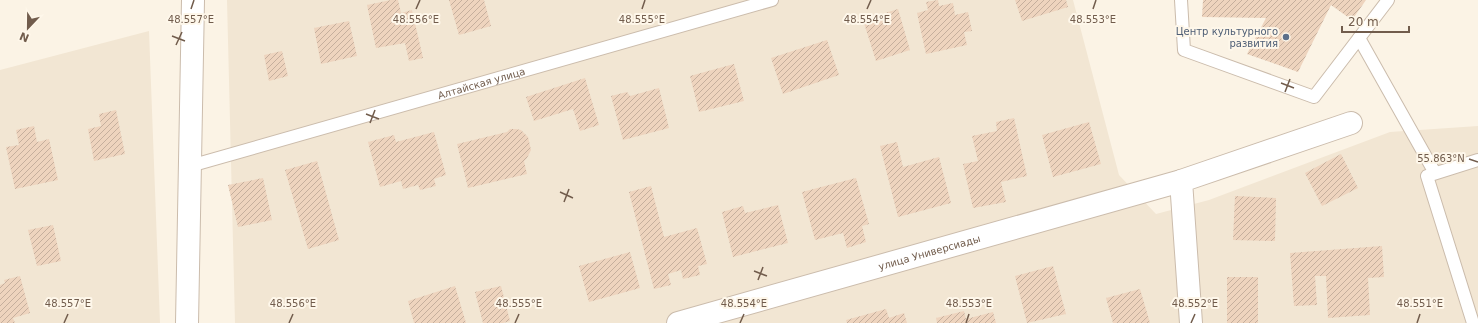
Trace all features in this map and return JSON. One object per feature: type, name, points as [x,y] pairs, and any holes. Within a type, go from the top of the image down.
[{"type":"street","points":[[187,323],[193,0]]},
{"type":"street","name":"улица Универсиады","points":[[678,323],[1181,181],[1351,122]]},
{"type":"street","points":[[1181,181],[1191,323]]},
{"type":"lane","name":"Алтайская улица","points":[[190,166],[772,0]]},
{"type":"lane","points":[[1181,0],[1184,50],[1314,97],[1388,0]]},
{"type":"lane","points":[[1359,38],[1435,173]]},
{"type":"lane","points":[[1473,323],[1473,308],[1427,176],[1478,160]]},
{"type":"shaded area","points":[[227,0],[1073,0],[1119,175],[1156,214],[1209,200],[1390,132],[1478,126],[1478,323],[235,323]]},
{"type":"shaded area","points":[[149,31],[160,323],[0,323],[0,70]]},
{"type":"building","points":[[398,0],[401,13],[412,10],[423,58],[409,61],[405,43],[376,48],[367,5]]},
{"type":"building","points":[[449,0],[484,0],[491,26],[459,35]]},
{"type":"building","points":[[938,0],[939,6],[953,3],[955,15],[968,12],[972,31],[964,32],[967,45],[926,54],[917,13],[928,10],[926,2]]},
{"type":"building","points":[[1015,0],[1066,0],[1068,7],[1022,21]]},
{"type":"building","name":"Центр культурного развития","points":[[1203,0],[1366,0],[1352,20],[1331,5],[1298,72],[1247,54],[1266,18],[1202,17]]},
{"type":"building","points":[[898,9],[910,50],[876,61],[863,20]]},
{"type":"building","points":[[349,21],[357,56],[321,64],[314,28]]},
{"type":"building","points":[[827,40],[839,75],[783,94],[771,58]]},
{"type":"building","points":[[282,51],[288,76],[269,81],[264,55]]},
{"type":"building","points":[[734,64],[744,101],[699,112],[690,76]]},
{"type":"building","points":[[585,78],[599,125],[580,131],[573,109],[534,121],[526,97]]},
{"type":"building","points":[[659,88],[669,128],[623,140],[611,96],[627,92],[630,96]]},
{"type":"building","points":[[116,110],[125,154],[94,161],[88,129],[101,126],[99,114]]},
{"type":"building","points":[[1014,118],[1027,176],[1001,182],[1006,202],[973,208],[963,164],[978,161],[972,136],[997,131],[996,122]]},
{"type":"building","points":[[1089,122],[1101,164],[1053,177],[1042,135]]},
{"type":"building","points":[[34,126],[37,142],[49,139],[58,180],[15,189],[6,147],[19,145],[16,130]]},
{"type":"building","points":[[510,129],[521,130],[528,137],[531,150],[524,161],[527,174],[468,188],[457,144],[507,132]]},
{"type":"building","points":[[434,132],[446,175],[434,179],[436,186],[420,190],[418,185],[403,189],[401,181],[380,187],[368,142],[394,135],[396,142]]},
{"type":"building","points":[[897,142],[903,167],[939,157],[951,203],[898,217],[880,146]]},
{"type":"building","points":[[1341,154],[1358,188],[1322,206],[1305,173]]},
{"type":"building","points":[[317,161],[339,240],[308,249],[285,170]]},
{"type":"building","points":[[263,178],[272,220],[238,227],[228,185]]},
{"type":"building","points":[[856,178],[869,224],[862,226],[866,242],[847,248],[843,233],[815,240],[802,192]]},
{"type":"building","points":[[651,186],[664,237],[697,228],[707,264],[698,266],[700,275],[683,279],[681,270],[668,274],[671,285],[654,289],[629,192]]},
{"type":"building","points":[[1235,196],[1276,198],[1275,241],[1233,240]]},
{"type":"building","points":[[778,205],[788,243],[733,257],[722,212],[743,206],[745,213]]},
{"type":"building","points":[[53,225],[61,261],[37,266],[28,230]]},
{"type":"building","points":[[1382,246],[1384,277],[1368,278],[1370,315],[1328,318],[1326,276],[1315,276],[1317,305],[1294,306],[1290,253]]},
{"type":"building","points":[[630,252],[640,288],[589,302],[579,266]]},
{"type":"building","points":[[1053,266],[1066,314],[1027,323],[1015,276]]},
{"type":"building","points":[[20,276],[30,313],[13,318],[15,323],[0,323],[0,285],[5,283],[4,280]]},
{"type":"building","points":[[1227,277],[1258,277],[1258,323],[1227,323]]},
{"type":"building","points":[[455,286],[466,323],[414,323],[408,301]]},
{"type":"building","points":[[501,286],[510,321],[503,323],[483,323],[475,292]]},
{"type":"building","points":[[1140,289],[1150,323],[1113,323],[1106,298]]},
{"type":"building","points":[[886,309],[889,318],[904,313],[907,323],[847,323],[846,320]]},
{"type":"building","points":[[964,311],[966,319],[993,312],[996,323],[937,323],[936,318]]},
{"type":"place","name":"Центр культурного развития","points":[[1286,37]]}]
